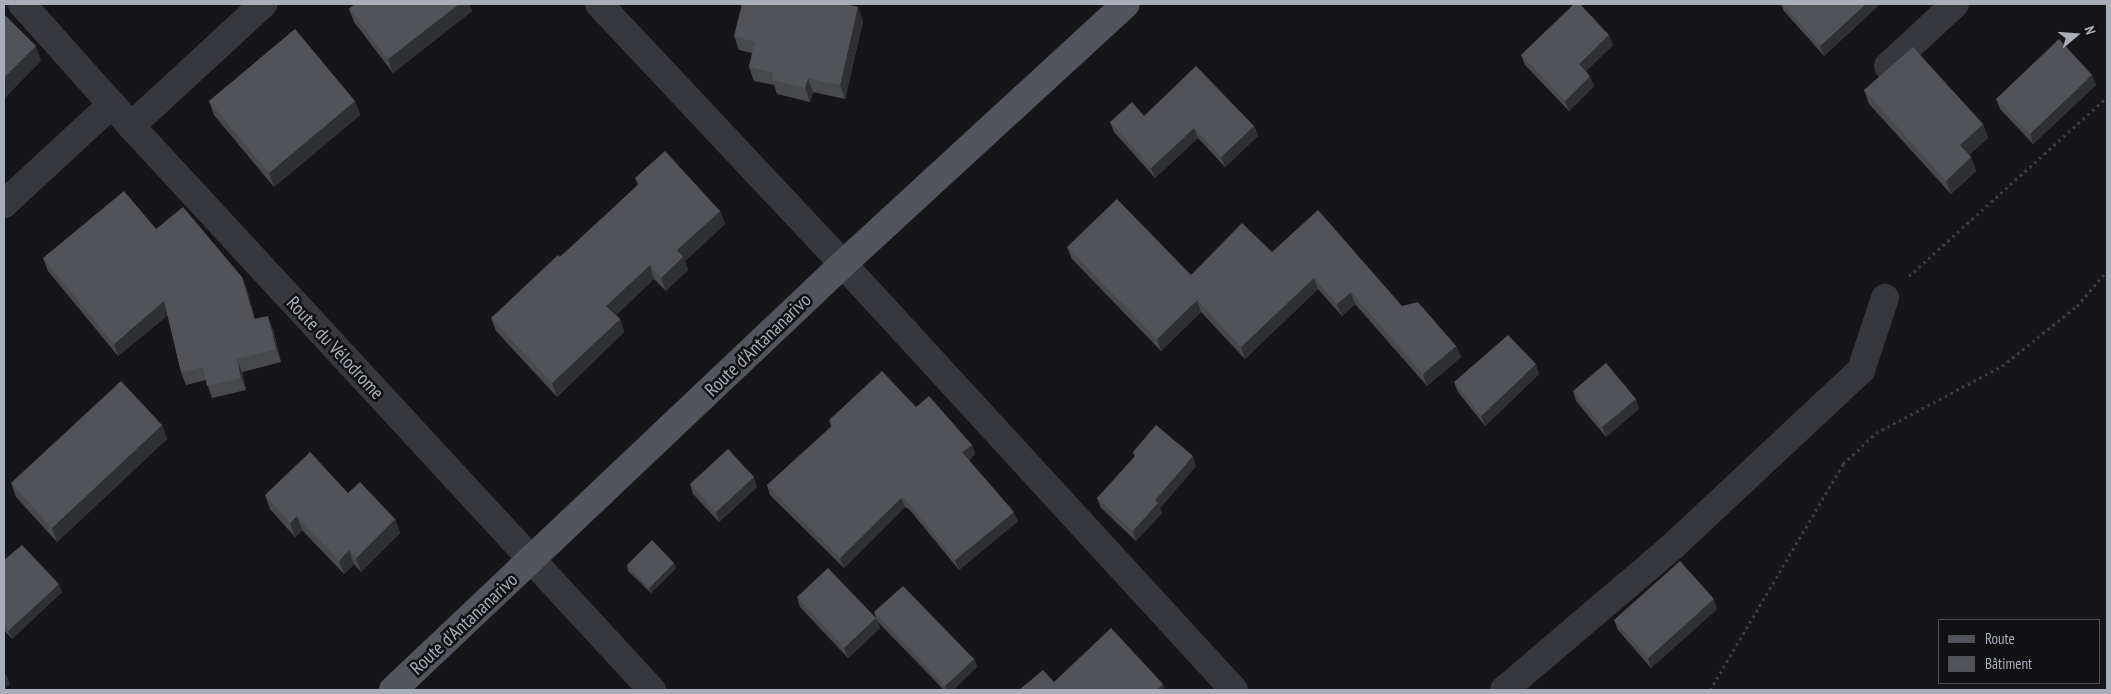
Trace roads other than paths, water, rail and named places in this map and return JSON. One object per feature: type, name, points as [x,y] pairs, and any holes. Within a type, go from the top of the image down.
[{"type":"main road","name":"Route d'Antananarivo","points":[[393,690],[532,561],[843,264],[1126,4]]},
{"type":"street","name":"Route du Vélodrome","points":[[22,4],[131,126],[652,690]]},
{"type":"street","points":[[131,126],[263,4]]},
{"type":"street","points":[[599,4],[843,264],[1234,690]]},
{"type":"street","points":[[1888,66],[1955,4]]},
{"type":"street","points":[[4,204],[112,104]]},
{"type":"street","points":[[1504,690],[1673,546],[1861,370],[1885,298]]}]
